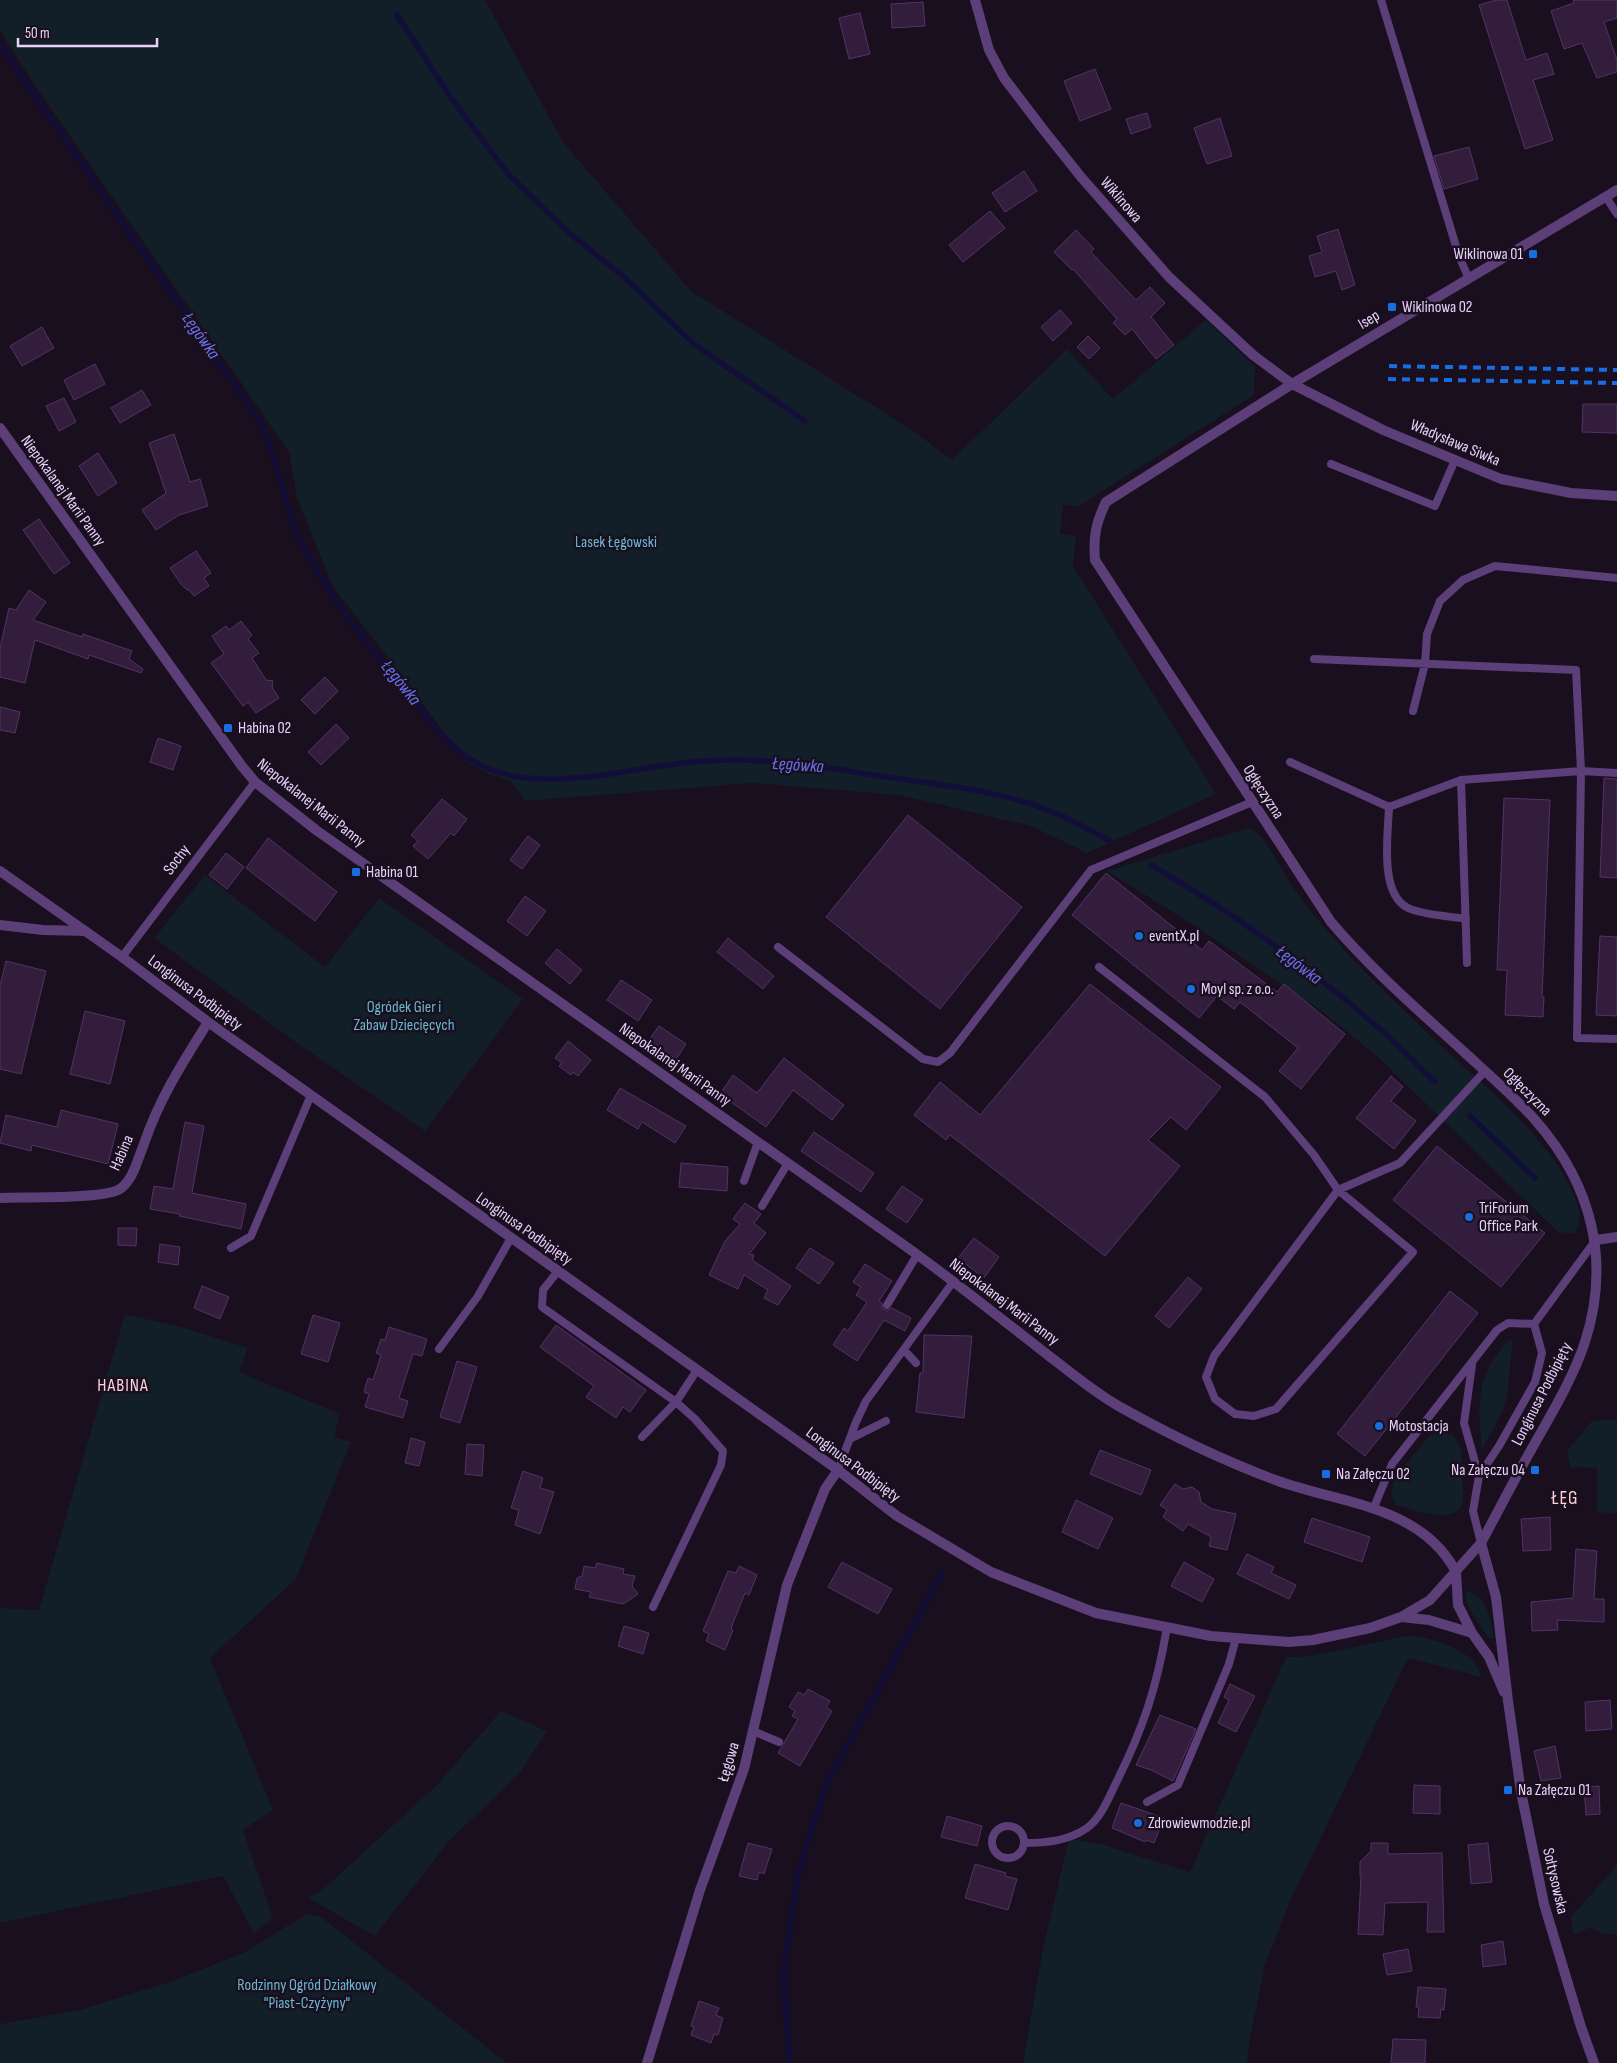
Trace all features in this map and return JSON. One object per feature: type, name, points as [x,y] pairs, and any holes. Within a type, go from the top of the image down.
[{"type":"street","name":"Wiklinowa","points":[[975,0],[989,50],[1004,78],[1081,177],[1169,277],[1252,355],[1292,384]]},
{"type":"street","name":"Isep","points":[[1292,384],[1617,190]]},
{"type":"street","name":"Władysława Siwka","points":[[1292,384],[1383,430],[1501,479],[1571,494],[1617,496]]},
{"type":"street","name":"Ogłęczyzna","points":[[1292,384],[1106,502],[1098,518],[1093,540],[1095,560],[1330,922],[1352,947],[1536,1120],[1555,1145],[1576,1182],[1596,1240]]},
{"type":"street","name":"Niepokalanej Marii Panny","points":[[0,428],[220,737],[256,782],[316,830],[917,1255],[1119,1407],[1231,1462],[1282,1482],[1374,1507],[1405,1522],[1429,1539],[1448,1558],[1456,1572]]},
{"type":"street","name":"Longinusa Podbipięty","points":[[0,871],[122,957],[208,1022],[310,1095],[838,1470],[897,1516],[990,1572],[1096,1613],[1211,1636],[1289,1642],[1313,1640],[1370,1628],[1401,1617],[1430,1600],[1481,1543],[1576,1367],[1585,1343],[1594,1306],[1597,1276],[1596,1240]]},
{"type":"street","points":[[0,925],[43,930],[85,931]]},
{"type":"street","name":"Habina","points":[[0,1198],[89,1195],[119,1189],[131,1175],[137,1163],[162,1097],[208,1022]]},
{"type":"street","points":[[1596,1240],[1617,1237]]},
{"type":"street","name":"Łęgowa","points":[[647,2063],[700,1890],[744,1770],[787,1585],[825,1489],[838,1470]]},
{"type":"street","name":"Sołtysowska","points":[[1481,1543],[1496,1596],[1508,1701],[1526,1819],[1544,1904],[1581,2027],[1594,2063]]},
{"type":"street","name":"Sołtysowska","points":[[1456,1572],[1456,1600],[1472,1633],[1489,1657],[1508,1701]]},
{"type":"street","points":[[1401,1617],[1429,1620],[1472,1633]]},
{"type":"lane","points":[[1381,0],[1459,256],[1468,279]]},
{"type":"lane","points":[[1606,197],[1617,214]]},
{"type":"lane","points":[[1331,464],[1435,506],[1455,460]]},
{"type":"lane","points":[[1413,711],[1424,664],[1427,634],[1440,601],[1463,580],[1495,566],[1617,578]]},
{"type":"lane","points":[[1314,660],[1576,670],[1581,771],[1577,1038],[1617,1039]]},
{"type":"lane","points":[[1290,762],[1389,807],[1461,780],[1581,771],[1617,772]]},
{"type":"lane","points":[[1461,780],[1467,963]]},
{"type":"lane","name":"Sochy","points":[[122,957],[256,782]]},
{"type":"lane","points":[[778,947],[923,1060],[938,1062],[950,1053],[1091,870],[1252,802]]},
{"type":"lane","points":[[1389,807],[1388,878],[1395,897],[1402,905],[1410,909],[1466,919]]},
{"type":"lane","points":[[1099,967],[1264,1097],[1314,1155],[1338,1190],[1413,1252],[1276,1409],[1254,1416],[1235,1414],[1216,1399],[1206,1377],[1214,1356],[1338,1190],[1400,1163],[1485,1071]]},
{"type":"lane","points":[[231,1248],[251,1236],[310,1095]]},
{"type":"lane","points":[[744,1181],[758,1142]]},
{"type":"lane","points":[[762,1206],[788,1163]]},
{"type":"lane","points":[[438,1349],[478,1296],[511,1238]]},
{"type":"lane","points":[[1534,1324],[1596,1240]]},
{"type":"lane","points":[[887,1305],[917,1255]]},
{"type":"lane","points":[[558,1271],[543,1290],[542,1307],[676,1402],[723,1451],[721,1465],[653,1607]]},
{"type":"lane","points":[[838,1470],[866,1402],[879,1381],[953,1282]]},
{"type":"lane","points":[[1374,1507],[1392,1464],[1497,1330],[1508,1322],[1534,1324]]},
{"type":"lane","points":[[1481,1543],[1473,1511],[1480,1476],[1535,1382],[1542,1353],[1534,1324]]},
{"type":"lane","points":[[904,1350],[916,1363]]},
{"type":"lane","points":[[1472,1364],[1464,1423],[1480,1476]]},
{"type":"lane","points":[[642,1437],[676,1402],[697,1370]]},
{"type":"lane","points":[[850,1439],[886,1421]]},
{"type":"lane","points":[[1024,1843],[1062,1840],[1087,1828],[1103,1809],[1137,1740],[1150,1704],[1159,1670],[1166,1627]]},
{"type":"lane","points":[[1147,1802],[1178,1785],[1229,1664],[1236,1638]]},
{"type":"lane","points":[[753,1731],[779,1742]]},
{"type":"lane","points":[[1008,1826],[1018,1829],[1022,1833],[1024,1843],[1020,1853],[1011,1858],[1006,1858],[996,1853],[992,1838],[998,1829],[1008,1826]]},
{"type":"green space","name":"Lasek Łęgowski","points":[[0,0],[485,0],[563,142],[691,291],[912,430],[952,460],[1067,349],[1113,399],[1206,320],[1255,367],[1254,395],[1079,506],[1063,505],[1060,534],[1076,536],[1073,566],[1216,794],[1087,853],[1031,826],[899,795],[752,783],[525,801],[510,781],[489,774],[468,763],[332,585],[297,498],[289,452],[32,81],[0,31]]},
{"type":"green space","points":[[1249,828],[1260,835],[1297,893],[1344,950],[1433,1038],[1500,1099],[1539,1141],[1556,1163],[1570,1186],[1579,1209],[1579,1219],[1575,1234],[1558,1232],[1379,1058],[1323,1012],[1198,928],[1107,871]]},
{"type":"green space","name":"Ogródek Gier i Zabaw Dziecięcych","points":[[205,875],[325,967],[379,898],[523,999],[425,1131],[294,1041],[154,938]]},
{"type":"green space","points":[[125,1314],[185,1328],[248,1348],[239,1372],[340,1414],[334,1437],[351,1442],[296,1579],[210,1658],[273,1810],[243,1830],[273,1918],[254,1933],[223,1876],[0,1923],[0,1608],[39,1610]]},
{"type":"green space","points":[[1509,1340],[1513,1341],[1507,1396],[1503,1410],[1482,1450],[1479,1413],[1482,1385],[1489,1366]]},
{"type":"green space","points":[[1617,1419],[1617,1514],[1597,1512],[1597,1468],[1580,1467],[1571,1469],[1567,1451],[1592,1421]]},
{"type":"green space","points":[[1439,1432],[1453,1435],[1460,1448],[1463,1500],[1458,1511],[1442,1515],[1396,1505],[1392,1490],[1397,1476],[1402,1479],[1409,1470],[1405,1465],[1430,1435]]},
{"type":"green space","points":[[1467,1591],[1480,1598],[1484,1604],[1490,1617],[1494,1638],[1489,1638],[1473,1615],[1467,1602]]},
{"type":"green space","points":[[1411,1635],[1442,1643],[1463,1653],[1478,1667],[1481,1677],[1408,1658],[1291,1899],[1265,1965],[1250,2038],[1247,2063],[1023,2063],[1043,1948],[1069,1839],[1101,1844],[1190,1872],[1286,1657],[1312,1656]]},
{"type":"green space","points":[[501,1711],[547,1731],[519,1774],[450,1840],[375,1936],[308,1898],[320,1892],[436,1786]]},
{"type":"green space","points":[[1617,1865],[1617,1935],[1600,1933],[1591,1927],[1573,1935],[1571,1917]]},
{"type":"green space","name":"Rodzinny Ogród Działkowy \"Piast-Czyżyny\"","points":[[307,1914],[320,1916],[507,2063],[0,2063],[0,2024],[80,2010],[173,1981],[243,1953]]},
{"type":"building","points":[[1496,0],[1507,0],[1526,60],[1547,53],[1554,74],[1533,80],[1553,140],[1525,149],[1479,5]]},
{"type":"building","points":[[1573,0],[1617,0],[1617,18],[1604,22],[1617,60],[1617,72],[1597,78],[1582,43],[1564,49],[1551,11],[1574,3]]},
{"type":"building","points":[[923,2],[925,26],[892,28],[891,4]]},
{"type":"building","points":[[860,13],[870,54],[849,59],[839,18]]},
{"type":"building","points":[[1095,69],[1111,109],[1080,121],[1064,81]]},
{"type":"building","points":[[1147,113],[1151,127],[1131,134],[1126,119]]},
{"type":"building","points":[[1220,118],[1232,156],[1207,164],[1194,128]]},
{"type":"building","points":[[1469,147],[1478,179],[1444,189],[1434,156]]},
{"type":"building","points":[[1024,171],[1037,191],[1005,212],[992,193]]},
{"type":"building","points":[[990,211],[1005,228],[963,262],[949,245]]},
{"type":"building","points":[[1338,229],[1355,285],[1342,290],[1336,271],[1315,277],[1309,256],[1322,252],[1317,236]]},
{"type":"building","points":[[1076,230],[1094,249],[1091,252],[1136,300],[1150,287],[1165,303],[1151,317],[1174,345],[1156,359],[1132,329],[1125,335],[1113,323],[1117,319],[1073,269],[1054,252]]},
{"type":"building","points":[[1060,310],[1072,323],[1053,341],[1041,327]]},
{"type":"building","points":[[42,327],[54,348],[22,366],[10,346]]},
{"type":"building","points":[[1088,336],[1100,348],[1089,359],[1077,347]]},
{"type":"building","points":[[95,364],[105,384],[74,400],[64,380]]},
{"type":"building","points":[[142,390],[151,405],[120,423],[111,408]]},
{"type":"building","points":[[64,398],[76,422],[59,431],[46,406]]},
{"type":"building","points":[[1583,404],[1617,404],[1617,433],[1582,432]]},
{"type":"building","points":[[174,434],[190,482],[200,479],[208,506],[179,515],[156,530],[142,510],[166,493],[149,443]]},
{"type":"building","points":[[98,453],[117,483],[98,496],[79,466]]},
{"type":"building","points":[[39,519],[70,563],[54,574],[23,530]]},
{"type":"building","points":[[196,551],[211,573],[204,578],[209,586],[194,596],[181,584],[170,568]]},
{"type":"building","points":[[29,590],[46,602],[33,620],[82,637],[83,634],[132,651],[129,659],[143,669],[141,673],[89,655],[88,659],[35,640],[25,683],[0,677],[0,648],[9,608],[16,610]]},
{"type":"building","points":[[241,621],[252,635],[248,639],[259,653],[252,658],[266,680],[273,681],[272,687],[279,698],[256,713],[248,702],[243,706],[211,663],[224,654],[212,636],[226,626],[229,630]]},
{"type":"building","points":[[325,677],[338,691],[315,714],[301,700]]},
{"type":"building","points":[[0,707],[20,712],[15,733],[0,730]]},
{"type":"building","points":[[336,724],[349,738],[321,765],[308,752]]},
{"type":"building","points":[[158,738],[181,746],[173,770],[150,762]]},
{"type":"building","points":[[1604,778],[1617,779],[1617,878],[1600,877]]},
{"type":"building","points":[[1504,798],[1550,800],[1542,997],[1544,997],[1543,1017],[1505,1015],[1507,970],[1497,970]]},
{"type":"building","points":[[442,799],[467,819],[454,836],[451,833],[428,859],[413,846],[418,841],[411,835]]},
{"type":"building","points":[[908,815],[1022,907],[940,1009],[826,917]]},
{"type":"building","points":[[528,836],[540,845],[522,869],[510,860]]},
{"type":"building","points":[[268,838],[337,892],[315,921],[246,868]]},
{"type":"building","points":[[226,853],[244,867],[227,889],[209,875]]},
{"type":"building","points":[[1106,873],[1202,950],[1209,941],[1277,992],[1284,984],[1345,1034],[1301,1089],[1279,1071],[1298,1048],[1240,1002],[1234,1009],[1217,996],[1199,1018],[1072,915]]},
{"type":"building","points":[[525,896],[546,911],[527,936],[507,921]]},
{"type":"building","points":[[1600,936],[1617,937],[1617,1016],[1596,1015]]},
{"type":"building","points":[[728,938],[774,976],[763,989],[717,952]]},
{"type":"building","points":[[557,949],[582,970],[570,984],[545,963]]},
{"type":"building","points":[[6,961],[46,971],[21,1074],[0,1069],[0,986]]},
{"type":"building","points":[[621,980],[652,1000],[638,1021],[607,1000]]},
{"type":"building","points":[[1090,984],[1221,1087],[1186,1130],[1171,1117],[1148,1140],[1180,1166],[1105,1256],[950,1135],[946,1140],[914,1115],[940,1082],[980,1115]]},
{"type":"building","points":[[85,1011],[125,1021],[110,1084],[70,1074]]},
{"type":"building","points":[[659,1026],[686,1044],[676,1059],[649,1040]]},
{"type":"building","points":[[568,1041],[591,1060],[578,1076],[573,1072],[571,1075],[559,1066],[562,1063],[555,1058]]},
{"type":"building","points":[[784,1058],[844,1105],[832,1120],[793,1090],[766,1127],[720,1094],[733,1075],[757,1093]]},
{"type":"building","points":[[1391,1076],[1403,1087],[1391,1101],[1416,1121],[1394,1149],[1356,1118]]},
{"type":"building","points":[[620,1088],[686,1126],[675,1143],[642,1122],[638,1129],[607,1110]]},
{"type":"building","points":[[61,1110],[118,1124],[108,1164],[32,1145],[31,1151],[0,1143],[6,1115],[57,1127]]},
{"type":"building","points":[[185,1122],[204,1126],[192,1193],[246,1204],[241,1229],[179,1216],[180,1214],[150,1209],[154,1186],[173,1189]]},
{"type":"building","points":[[814,1132],[874,1173],[861,1192],[801,1151]]},
{"type":"building","name":"TriForium Office Park","points":[[1437,1146],[1545,1233],[1501,1287],[1393,1200]]},
{"type":"building","points":[[681,1163],[728,1167],[727,1191],[679,1187]]},
{"type":"building","points":[[902,1186],[923,1200],[907,1223],[886,1209]]},
{"type":"building","points":[[745,1203],[761,1214],[754,1223],[766,1233],[749,1254],[754,1255],[752,1260],[791,1286],[778,1305],[764,1298],[768,1290],[744,1275],[738,1289],[709,1275],[725,1241],[740,1224],[733,1219]]},
{"type":"building","points":[[118,1228],[137,1228],[136,1246],[118,1245]]},
{"type":"building","points":[[974,1238],[999,1257],[984,1278],[958,1258]]},
{"type":"building","points":[[160,1244],[180,1247],[178,1265],[158,1262]]},
{"type":"building","points":[[810,1248],[834,1263],[819,1284],[796,1268]]},
{"type":"building","points":[[865,1264],[892,1281],[879,1301],[882,1303],[882,1308],[887,1311],[892,1308],[911,1318],[905,1331],[884,1320],[857,1361],[833,1345],[844,1328],[848,1331],[867,1302],[856,1295],[861,1287],[853,1282]]},
{"type":"building","points":[[1188,1277],[1202,1289],[1169,1328],[1155,1316]]},
{"type":"building","points":[[202,1286],[229,1297],[220,1319],[194,1308]]},
{"type":"building","points":[[1450,1291],[1478,1313],[1365,1456],[1337,1434]]},
{"type":"building","points":[[313,1315],[340,1323],[328,1362],[301,1354]]},
{"type":"building","points":[[556,1325],[646,1390],[630,1412],[623,1407],[616,1418],[586,1397],[594,1386],[540,1347]]},
{"type":"building","points":[[389,1327],[427,1339],[422,1356],[413,1354],[399,1398],[408,1401],[403,1418],[365,1407],[369,1394],[364,1392],[368,1378],[373,1380],[381,1355],[376,1353],[381,1339],[385,1340]]},
{"type":"building","points":[[924,1335],[972,1336],[964,1418],[916,1412],[920,1373],[923,1373]]},
{"type":"building","points":[[457,1361],[477,1367],[460,1423],[440,1417]]},
{"type":"building","points":[[411,1438],[425,1442],[419,1466],[405,1463]]},
{"type":"building","points":[[467,1444],[484,1445],[482,1476],[465,1474]]},
{"type":"building","points":[[1100,1450],[1151,1470],[1141,1495],[1090,1474]]},
{"type":"building","points":[[523,1471],[543,1478],[540,1488],[554,1492],[540,1534],[515,1525],[519,1510],[511,1508]]},
{"type":"building","points":[[1175,1484],[1183,1489],[1192,1487],[1199,1492],[1201,1502],[1212,1509],[1236,1514],[1227,1550],[1209,1546],[1211,1537],[1188,1524],[1183,1531],[1163,1517],[1167,1510],[1160,1505]]},
{"type":"building","points":[[1076,1500],[1113,1518],[1098,1549],[1062,1532]]},
{"type":"building","points":[[1550,1517],[1551,1550],[1523,1551],[1521,1519]]},
{"type":"building","points":[[1312,1518],[1370,1537],[1362,1562],[1304,1542]]},
{"type":"building","points":[[1576,1549],[1597,1551],[1594,1599],[1604,1599],[1604,1622],[1557,1620],[1558,1630],[1532,1631],[1531,1602],[1573,1598]]},
{"type":"building","points":[[1247,1554],[1274,1567],[1271,1573],[1296,1585],[1289,1599],[1237,1574]]},
{"type":"building","points":[[842,1562],[892,1589],[878,1614],[828,1587]]},
{"type":"building","points":[[1184,1562],[1214,1579],[1202,1602],[1171,1586]]},
{"type":"building","points":[[597,1563],[624,1569],[623,1574],[635,1576],[632,1586],[638,1594],[623,1604],[589,1597],[591,1592],[575,1589],[577,1578],[582,1576],[584,1566],[595,1568]]},
{"type":"building","points":[[739,1566],[757,1575],[749,1595],[745,1593],[731,1628],[733,1630],[725,1650],[706,1641],[709,1634],[703,1631],[728,1571],[736,1573]]},
{"type":"building","points":[[624,1626],[649,1633],[643,1654],[618,1646]]},
{"type":"building","points":[[1230,1684],[1255,1696],[1236,1732],[1218,1723],[1229,1700],[1224,1697]]},
{"type":"building","points":[[808,1689],[830,1701],[826,1707],[832,1711],[800,1766],[778,1753],[798,1719],[792,1716],[795,1711],[789,1707],[798,1692],[804,1695]]},
{"type":"building","points":[[1610,1700],[1612,1729],[1586,1731],[1585,1702]]},
{"type":"building","points":[[1160,1715],[1196,1729],[1173,1781],[1136,1765]]},
{"type":"building","points":[[1555,1746],[1561,1778],[1541,1781],[1534,1751]]},
{"type":"building","points":[[1414,1785],[1440,1786],[1440,1814],[1413,1813]]},
{"type":"building","points":[[1599,1786],[1600,1814],[1586,1815],[1584,1787]]},
{"type":"building","name":"Zdrowiewmodzie.pl","points":[[1121,1803],[1164,1818],[1154,1843],[1146,1840],[1145,1842],[1112,1828]]},
{"type":"building","points":[[947,1816],[982,1826],[977,1846],[941,1837]]},
{"type":"building","points":[[748,1843],[772,1849],[764,1874],[759,1872],[757,1880],[739,1876]]},
{"type":"building","points":[[1371,1843],[1388,1843],[1388,1854],[1442,1853],[1444,1932],[1427,1932],[1428,1902],[1385,1903],[1383,1935],[1358,1934],[1360,1862],[1371,1851]]},
{"type":"building","points":[[1488,1843],[1492,1882],[1471,1884],[1468,1845]]},
{"type":"building","points":[[975,1864],[1006,1873],[1005,1876],[1017,1879],[1008,1910],[965,1898]]},
{"type":"building","points":[[1503,1941],[1506,1964],[1483,1967],[1481,1945]]},
{"type":"building","points":[[1408,1949],[1412,1971],[1387,1975],[1383,1954]]},
{"type":"building","points":[[1418,1987],[1446,1989],[1444,2010],[1441,2009],[1440,2018],[1418,2017],[1419,2007],[1416,2007]]},
{"type":"building","points":[[699,2001],[719,2008],[716,2015],[723,2018],[718,2035],[714,2034],[711,2043],[691,2035],[694,2027],[691,2026]]},
{"type":"building","points":[[1393,2039],[1426,2040],[1425,2063],[1391,2063]]},
{"type":"waterway","points":[[397,15],[451,98],[508,174],[569,233],[624,277],[694,344],[805,421]]},
{"type":"waterway","name":"Łęgówka","points":[[0,45],[261,423],[272,450],[287,507],[298,538],[332,595],[366,642],[429,720],[459,751],[482,766],[508,775],[535,779],[563,779],[709,761],[755,760],[811,765],[969,789],[1029,803],[1056,813],[1110,841]]},
{"type":"waterway","name":"Łęgówka","points":[[1151,865],[1240,921],[1298,962],[1387,1035],[1435,1082]]},
{"type":"waterway","name":"Łęgówka","points":[[1470,1116],[1535,1178]]},
{"type":"waterway","points":[[790,2063],[784,1969],[796,1885],[807,1844],[827,1783],[942,1573]]},
{"type":"railway","points":[[1389,366],[1617,370]]},
{"type":"railway","points":[[1388,379],[1617,383]]},
{"type":"place","name":"Wiklinowa 01","points":[[1533,254]]},
{"type":"place","name":"Wiklinowa 02","points":[[1392,307]]},
{"type":"place","name":"Habina 02","points":[[228,728]]},
{"type":"place","name":"Habina 01","points":[[356,872]]},
{"type":"place","name":"eventX.pl","points":[[1139,936]]},
{"type":"place","name":"Moyl sp. z o.o.","points":[[1191,989]]},
{"type":"place","name":"TriForium Office Park","points":[[1469,1217]]},
{"type":"place","name":"Motostacja","points":[[1379,1426]]},
{"type":"place","name":"Na Załęczu 04","points":[[1535,1470]]},
{"type":"place","name":"Na Załęczu 02","points":[[1326,1474]]},
{"type":"place","name":"Na Załęczu 01","points":[[1508,1790]]},
{"type":"place","name":"Zdrowiewmodzie.pl","points":[[1138,1823]]},
{"type":"district","name":"HABINA","points":[[123,1385]]},
{"type":"district","name":"ŁĘG","points":[[1565,1498]]}]
